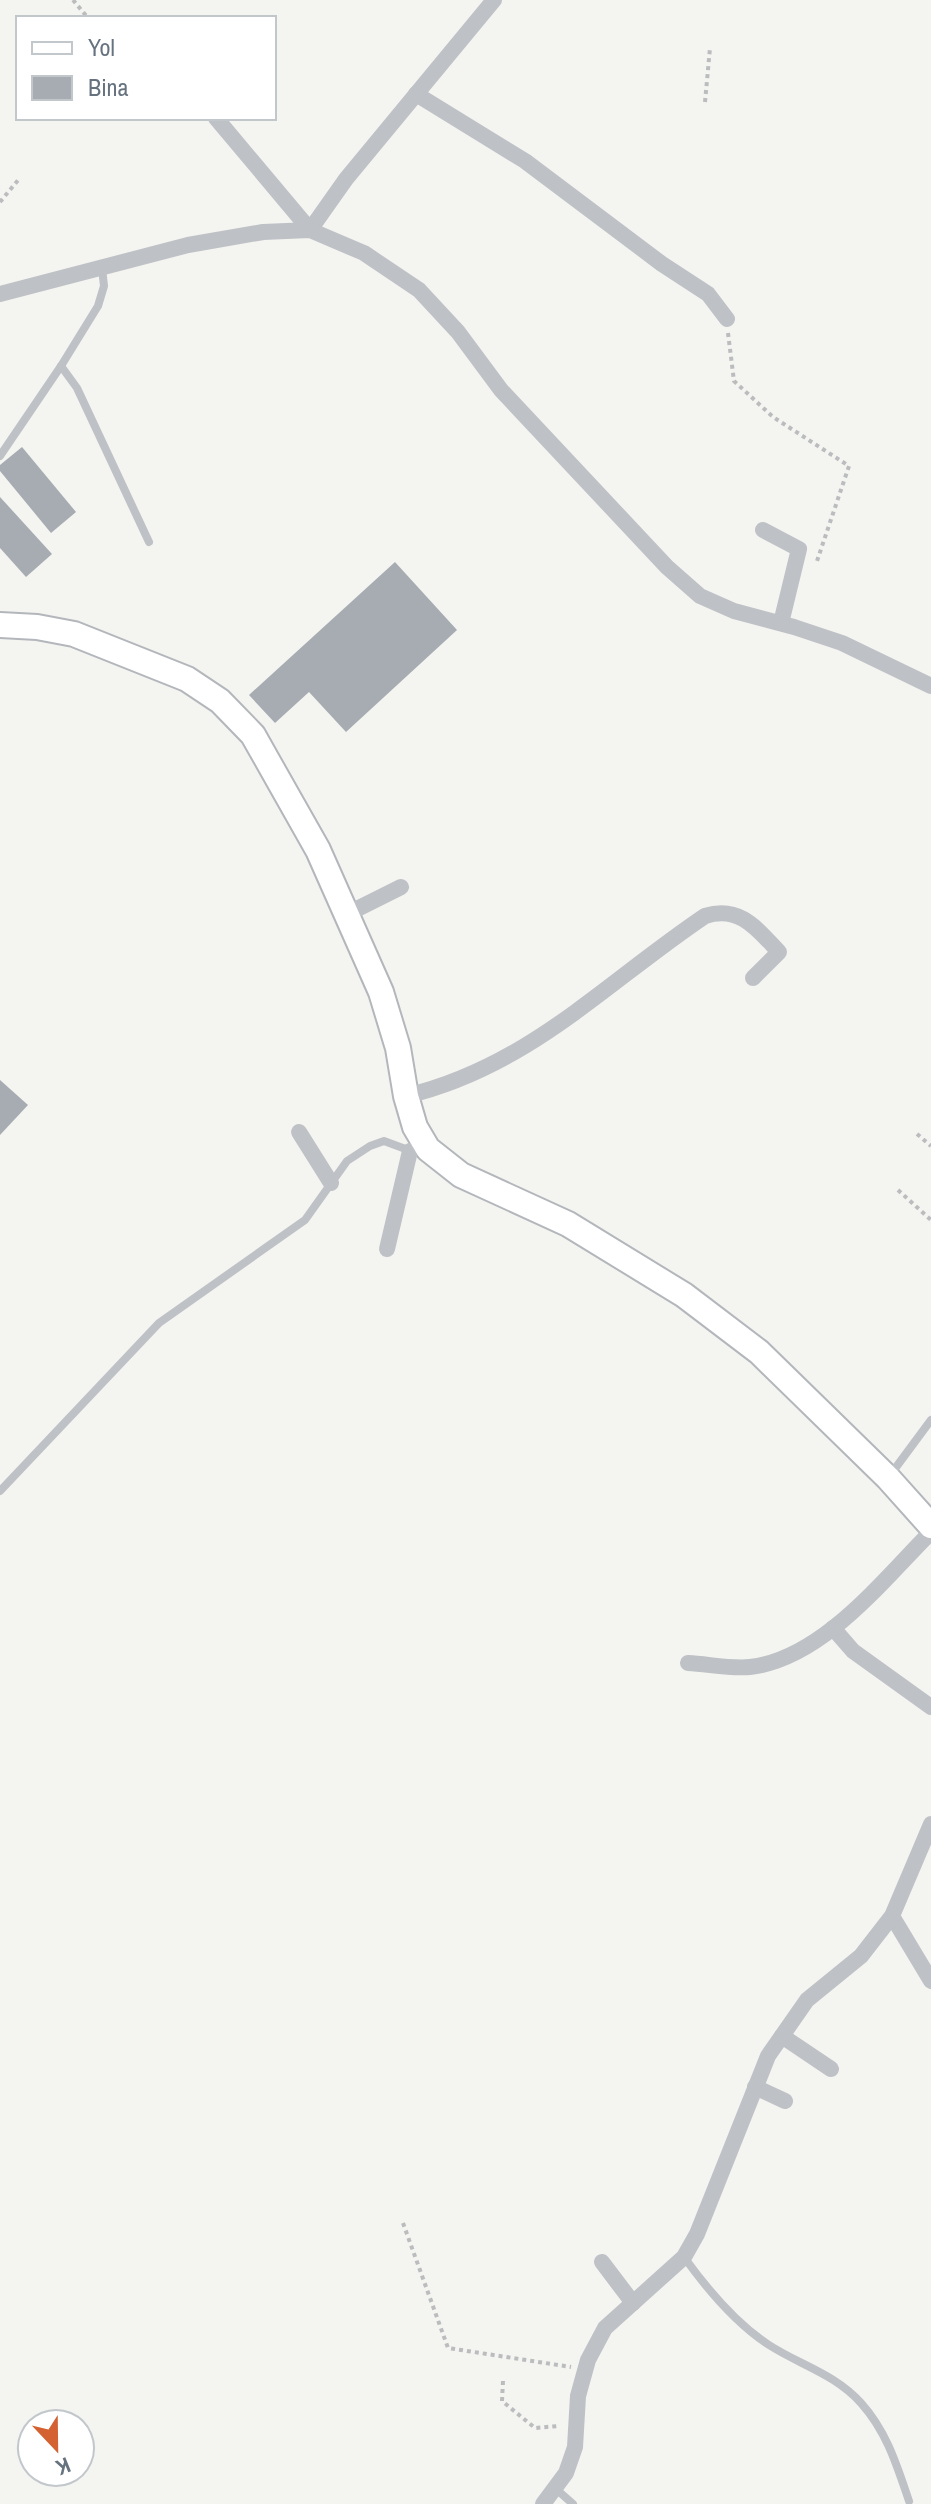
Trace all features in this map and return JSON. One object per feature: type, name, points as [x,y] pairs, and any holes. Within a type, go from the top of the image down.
[{"type":"street","points":[[310,230],[346,179],[494,0]]},
{"type":"street","points":[[416,94],[525,161],[662,264],[708,294],[727,319]]},
{"type":"street","points":[[218,120],[310,230]]},
{"type":"street","points":[[0,294],[188,245],[263,232],[310,230],[364,253],[419,290],[458,332],[501,390],[667,567],[700,596],[734,611],[842,643],[931,686]]},
{"type":"street","points":[[763,530],[799,549],[781,623]]},
{"type":"street","points":[[0,625],[37,627],[74,634],[187,679],[220,701],[253,735],[318,850],[381,992],[398,1048],[419,1150],[387,1249]]},
{"type":"street","points":[[347,914],[401,887]]},
{"type":"street","points":[[406,1096],[444,1085],[504,1059],[575,1013],[705,916],[721,913],[739,916],[749,921],[779,952],[753,978]]},
{"type":"street","points":[[299,1132],[331,1183]]},
{"type":"street","points":[[419,1150],[461,1175],[568,1224],[684,1295],[759,1352],[888,1478],[931,1529],[858,1606],[833,1628],[798,1650],[749,1667],[688,1663]]},
{"type":"street","points":[[833,1628],[853,1651],[931,1707]]},
{"type":"street","points":[[543,2504],[566,2473],[575,2447],[578,2396],[588,2360],[605,2328],[684,2257],[697,2234],[768,2056],[807,2000],[861,1956],[892,1916],[931,1824]]},
{"type":"street","points":[[892,1916],[931,1981]]},
{"type":"street","points":[[782,2036],[831,2069]]},
{"type":"street","points":[[755,2087],[785,2101]]},
{"type":"street","points":[[602,2262],[633,2303]]},
{"type":"lane","points":[[0,456],[61,366],[102,297],[102,268]]},
{"type":"lane","points":[[61,366],[77,388],[149,542]]},
{"type":"lane","points":[[0,1491],[159,1323],[193,1296],[292,1231],[313,1211],[347,1161],[384,1141],[419,1150]]},
{"type":"lane","points":[[888,1478],[931,1420]]},
{"type":"lane","points":[[684,2257],[708,2289],[747,2328],[769,2345],[836,2381],[863,2404],[888,2441],[909,2501]]},
{"type":"lane","points":[[556,2489],[573,2504]]},
{"type":"path","points":[[73,0],[86,16]]},
{"type":"path","points":[[705,102],[710,48]]},
{"type":"path","points":[[0,202],[19,179]]},
{"type":"path","points":[[727,319],[734,381],[773,417],[849,466],[814,568]]},
{"type":"path","points":[[917,1134],[931,1146]]},
{"type":"path","points":[[898,1190],[931,1220]]},
{"type":"path","points":[[403,2223],[448,2348],[585,2370]]},
{"type":"path","points":[[503,2381],[502,2401],[535,2428],[577,2423]]},
{"type":"building","points":[[22,447],[76,512],[51,533],[0,471],[0,465]]},
{"type":"building","points":[[0,497],[52,554],[26,577],[0,548]]},
{"type":"building","points":[[395,562],[457,630],[346,732],[309,692],[275,723],[249,695]]},
{"type":"building","points":[[0,1080],[28,1105],[0,1135]]}]
